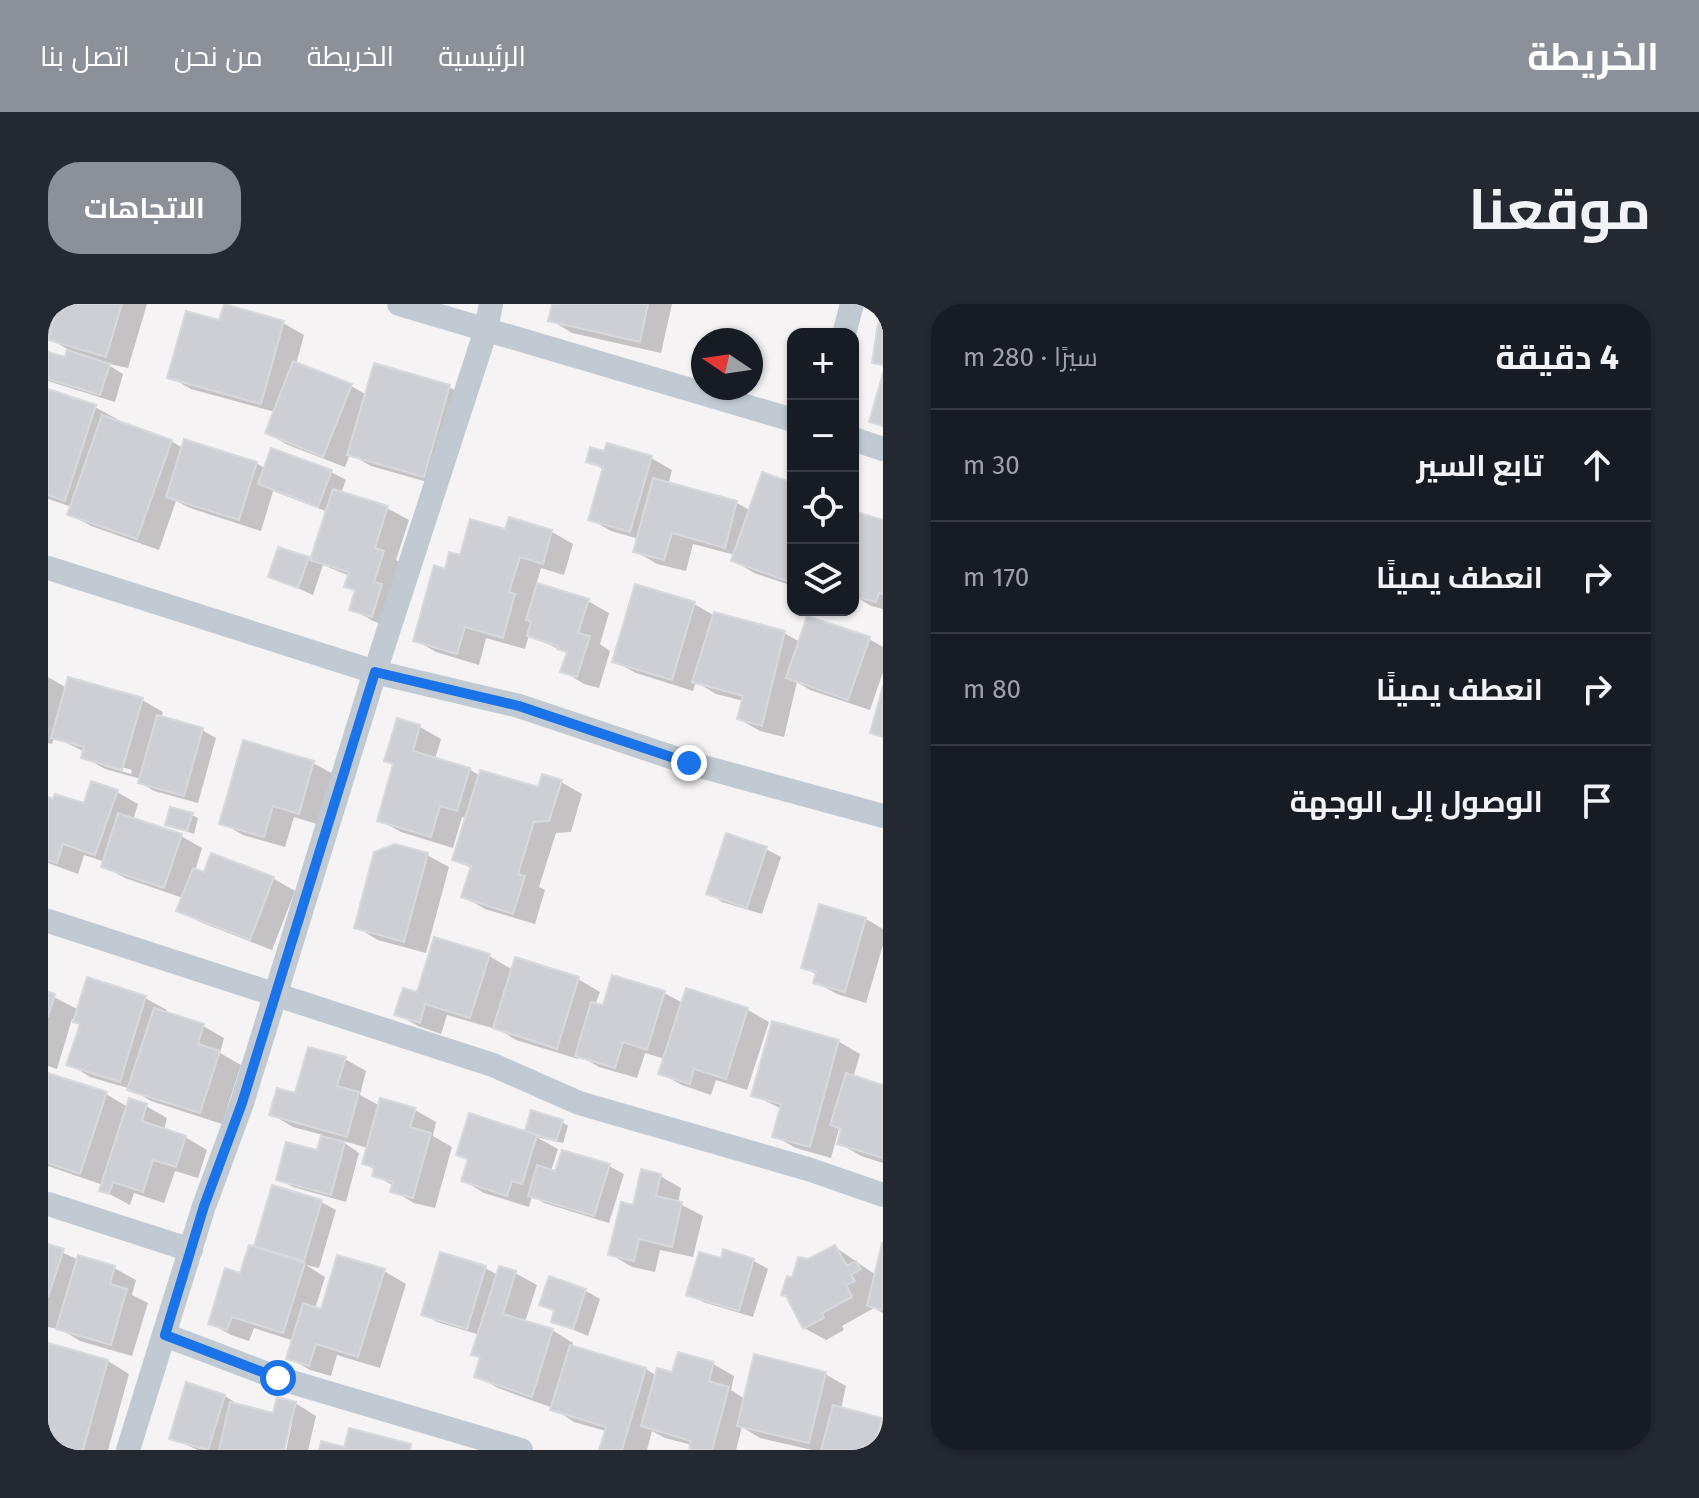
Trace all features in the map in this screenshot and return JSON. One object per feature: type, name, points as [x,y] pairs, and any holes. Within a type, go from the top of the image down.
[{"type":"street","points":[[399,304],[787,418]]},
{"type":"street","points":[[128,1450],[191,1250],[242,1103],[375,672],[486,330],[491,304]]},
{"type":"street","points":[[846,328],[852,304]]},
{"type":"street","points":[[859,441],[883,449]]},
{"type":"street","points":[[48,568],[375,672],[519,706],[689,763],[883,816]]},
{"type":"street","points":[[48,921],[493,1065],[579,1103],[808,1169],[883,1195]]},
{"type":"street","points":[[48,1204],[191,1250]]},
{"type":"street","points":[[165,1335],[278,1378],[471,1442],[521,1450]]},
{"type":"building","points":[[58,304],[122,304],[106,357],[48,340]]},
{"type":"building","points":[[224,304],[284,321],[261,404],[167,378],[186,311],[219,320]]},
{"type":"building","points":[[552,304],[648,304],[640,342],[548,321]]},
{"type":"building","points":[[878,323],[883,323],[883,365],[872,363]]},
{"type":"building","points":[[67,350],[110,364],[100,395],[48,379],[48,352],[65,357]]},
{"type":"building","points":[[293,361],[352,384],[323,457],[265,433]]},
{"type":"building","points":[[374,363],[450,385],[424,477],[347,455]]},
{"type":"building","points":[[883,373],[883,426],[869,422]]},
{"type":"building","points":[[48,389],[96,405],[65,501],[48,495]]},
{"type":"building","points":[[102,415],[172,440],[137,539],[67,515]]},
{"type":"building","points":[[184,439],[257,462],[239,520],[166,497]]},
{"type":"building","points":[[607,443],[652,456],[630,532],[588,520],[603,467],[586,462],[590,447],[604,451]]},
{"type":"building","points":[[271,448],[332,470],[318,507],[258,484]]},
{"type":"building","points":[[762,472],[787,481],[787,581],[731,561]]},
{"type":"building","points":[[653,478],[737,501],[725,548],[672,533],[664,560],[633,552]]},
{"type":"building","points":[[333,489],[388,506],[375,548],[384,551],[374,582],[382,584],[372,617],[349,610],[355,590],[344,587],[349,572],[310,560]]},
{"type":"building","points":[[859,513],[883,520],[883,594],[879,593],[876,602],[859,598]]},
{"type":"building","points":[[509,517],[552,530],[543,564],[520,557],[509,592],[515,594],[503,638],[465,627],[457,654],[413,641],[434,565],[445,569],[449,552],[460,555],[470,519],[505,529]]},
{"type":"building","points":[[278,547],[309,557],[298,588],[268,577]]},
{"type":"building","points":[[537,583],[589,599],[578,633],[590,636],[577,677],[560,672],[567,652],[527,636],[531,622],[526,620]]},
{"type":"building","points":[[635,584],[695,602],[672,680],[612,662]]},
{"type":"building","points":[[714,612],[785,631],[762,726],[737,719],[743,696],[692,682]]},
{"type":"building","points":[[807,616],[870,637],[848,700],[786,678]]},
{"type":"building","points":[[68,677],[143,698],[122,770],[81,758],[84,747],[51,738]]},
{"type":"building","points":[[883,686],[883,737],[870,733]]},
{"type":"building","points":[[157,715],[203,728],[184,796],[138,783]]},
{"type":"building","points":[[397,718],[420,725],[413,751],[470,768],[457,811],[440,806],[431,837],[377,821],[393,764],[384,761]]},
{"type":"building","points":[[243,740],[314,761],[299,814],[273,806],[264,837],[219,824]]},
{"type":"building","points":[[480,770],[538,787],[542,774],[562,780],[549,821],[534,822],[518,874],[525,876],[513,914],[461,897],[471,866],[452,860]]},
{"type":"building","points":[[91,781],[118,790],[95,855],[63,844],[57,863],[48,860],[48,797],[53,799],[55,794],[84,803]]},
{"type":"building","points":[[170,807],[193,813],[187,831],[165,825]]},
{"type":"building","points":[[118,813],[182,834],[164,888],[101,867]]},
{"type":"building","points":[[726,833],[767,847],[747,908],[706,894]]},
{"type":"building","points":[[395,844],[428,853],[404,942],[354,928],[374,852]]},
{"type":"building","points":[[211,853],[274,877],[250,940],[176,911],[193,868],[204,872]]},
{"type":"building","points":[[819,904],[866,918],[845,992],[813,983],[816,972],[801,968]]},
{"type":"building","points":[[434,937],[490,954],[470,1018],[425,1004],[420,1023],[394,1015],[403,988],[417,992]]},
{"type":"building","points":[[515,957],[579,977],[557,1049],[493,1028]]},
{"type":"building","points":[[612,975],[665,991],[647,1050],[623,1042],[615,1068],[575,1056],[591,1002],[603,1005]]},
{"type":"building","points":[[87,977],[146,996],[120,1082],[66,1065],[80,1024],[73,1022]]},
{"type":"building","points":[[686,988],[748,1008],[726,1079],[694,1069],[690,1084],[658,1074]]},
{"type":"building","points":[[48,992],[55,994],[48,1017]]},
{"type":"building","points":[[154,1008],[204,1024],[198,1044],[220,1051],[200,1113],[127,1090]]},
{"type":"building","points":[[772,1021],[839,1040],[810,1147],[772,1137],[781,1104],[751,1096]]},
{"type":"building","points":[[308,1047],[346,1057],[337,1086],[359,1092],[347,1137],[269,1115],[277,1088],[295,1093]]},
{"type":"building","points":[[48,1073],[107,1092],[80,1174],[48,1163]]},
{"type":"building","points":[[846,1073],[883,1085],[883,1158],[837,1144],[841,1129],[830,1125]]},
{"type":"building","points":[[129,1098],[147,1104],[142,1121],[186,1136],[176,1167],[153,1160],[143,1192],[113,1182],[109,1194],[99,1191]]},
{"type":"building","points":[[380,1098],[416,1108],[410,1127],[431,1133],[413,1198],[390,1192],[393,1182],[372,1176],[374,1167],[362,1164]]},
{"type":"building","points":[[531,1110],[563,1120],[556,1141],[525,1131]]},
{"type":"building","points":[[469,1113],[537,1135],[522,1184],[512,1181],[507,1196],[461,1181],[468,1159],[456,1155]]},
{"type":"building","points":[[321,1136],[345,1142],[331,1195],[276,1180],[286,1142],[317,1150]]},
{"type":"building","points":[[562,1150],[610,1164],[594,1216],[528,1196],[537,1165],[555,1171]]},
{"type":"building","points":[[641,1169],[661,1174],[656,1196],[682,1202],[672,1247],[639,1239],[634,1261],[608,1255],[621,1202],[633,1205]]},
{"type":"building","points":[[272,1185],[322,1200],[304,1261],[254,1246]]},
{"type":"building","points":[[883,1243],[883,1310],[867,1306]]},
{"type":"building","points":[[48,1244],[64,1249],[48,1297]]},
{"type":"building","points":[[249,1245],[305,1263],[283,1333],[232,1317],[227,1330],[208,1324],[225,1268],[240,1273]]},
{"type":"building","points":[[835,1245],[847,1266],[856,1261],[861,1269],[851,1275],[855,1281],[846,1285],[852,1297],[822,1313],[824,1318],[803,1329],[786,1296],[781,1295],[787,1276],[792,1278],[798,1257],[808,1259]]},
{"type":"building","points":[[723,1249],[754,1259],[739,1311],[686,1295],[699,1252],[721,1258]]},
{"type":"building","points":[[440,1252],[486,1266],[467,1329],[421,1315]]},
{"type":"building","points":[[78,1255],[115,1266],[110,1284],[127,1289],[111,1345],[56,1329]]},
{"type":"building","points":[[337,1255],[385,1269],[358,1357],[316,1344],[309,1366],[286,1359],[303,1303],[321,1309]]},
{"type":"building","points":[[499,1266],[516,1271],[503,1314],[553,1329],[532,1397],[474,1377],[480,1357],[471,1355]]},
{"type":"building","points":[[549,1276],[586,1289],[573,1329],[551,1322],[554,1310],[539,1305]]},
{"type":"building","points":[[48,1343],[108,1360],[83,1450],[48,1443]]},
{"type":"building","points":[[570,1345],[646,1368],[622,1450],[599,1450],[606,1427],[550,1410]]},
{"type":"building","points":[[678,1352],[714,1362],[709,1381],[729,1387],[712,1450],[689,1450],[691,1441],[641,1426],[657,1368],[672,1372]]},
{"type":"building","points":[[754,1354],[826,1372],[809,1443],[737,1426]]},
{"type":"building","points":[[186,1382],[225,1395],[208,1450],[169,1439]]},
{"type":"building","points":[[277,1397],[296,1402],[284,1450],[219,1450],[230,1402],[273,1413]]},
{"type":"building","points":[[833,1405],[882,1418],[873,1450],[821,1450]]},
{"type":"building","points":[[349,1428],[411,1444],[410,1450],[319,1450],[321,1441],[344,1447]]},
{"type":"route","points":[[278,1378],[165,1335],[204,1206],[242,1103],[375,672],[519,706],[689,763]]}]
